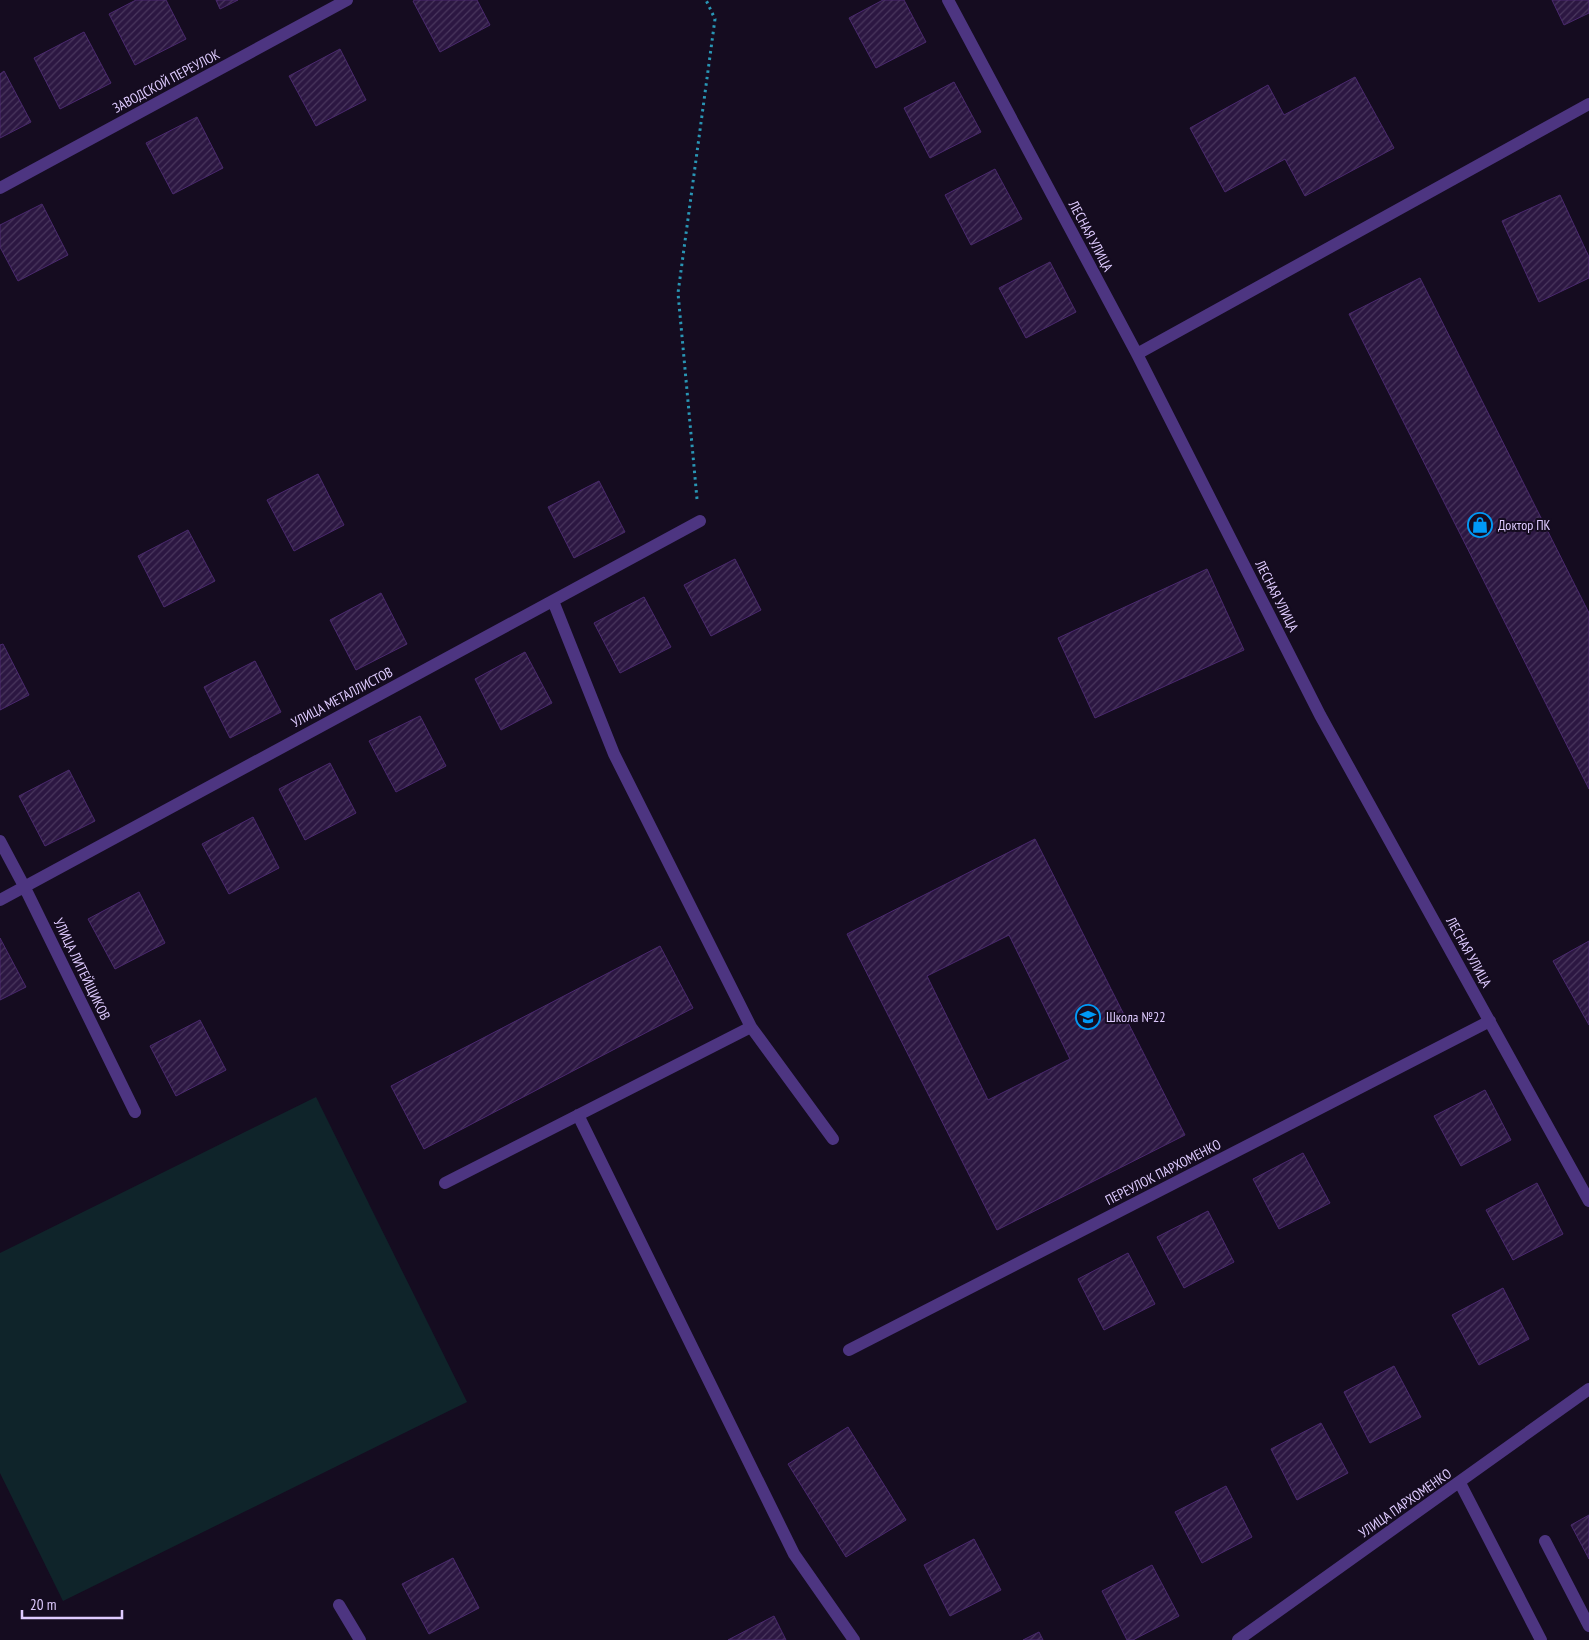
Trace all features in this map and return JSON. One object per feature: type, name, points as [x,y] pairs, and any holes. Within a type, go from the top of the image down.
[{"type":"street","name":"ЗАВОДСКОЙ ПЕРЕУЛОК","points":[[0,188],[347,0]]},
{"type":"street","name":"ЛЕСНАЯ УЛИЦА","points":[[948,0],[1137,354],[1320,715],[1589,1201]]},
{"type":"street","points":[[1137,354],[1589,104]]},
{"type":"street","name":"УЛИЦА МЕТАЛЛИСТОВ","points":[[0,900],[700,521]]},
{"type":"street","points":[[552,600],[614,754],[751,1027],[833,1139]]},
{"type":"street","name":"УЛИЦА ЛИТЕЙЩИКОВ","points":[[0,841],[135,1112]]},
{"type":"street","name":"ПЕРЕУЛОК ПАРХОМЕНКО","points":[[849,1350],[1490,1021]]},
{"type":"street","points":[[445,1183],[751,1027]]},
{"type":"street","points":[[578,1115],[794,1554],[854,1640]]},
{"type":"street","name":"УЛИЦА ПАРХОМЕНКО","points":[[1238,1640],[1589,1389]]},
{"type":"street","points":[[1460,1483],[1541,1640]]},
{"type":"street","points":[[1545,1540],[1589,1626]]},
{"type":"street","points":[[339,1605],[360,1640]]},
{"type":"path","points":[[700,521],[678,293],[715,19],[706,0]]},
{"type":"shaded area","points":[[316,1097],[467,1402],[63,1601],[0,1473],[0,1253]]},
{"type":"building","points":[[136,0],[166,0],[186,39],[135,65],[109,14]]},
{"type":"building","points":[[216,0],[238,0],[220,9]]},
{"type":"building","points":[[477,0],[490,25],[440,52],[413,1]]},
{"type":"building","points":[[883,0],[904,0],[926,42],[876,68],[849,18]]},
{"type":"building","points":[[1552,0],[1589,0],[1589,13],[1564,25]]},
{"type":"building","points":[[84,32],[111,83],[60,109],[34,58]]},
{"type":"building","points":[[340,49],[366,100],[316,126],[289,76]]},
{"type":"building","points":[[4,71],[31,122],[0,138],[0,74]]},
{"type":"building","points":[[1355,77],[1394,148],[1305,196],[1285,159],[1225,192],[1190,128],[1268,85],[1284,115]]},
{"type":"building","points":[[954,82],[981,132],[930,158],[904,108]]},
{"type":"building","points":[[197,117],[223,168],[173,194],[146,143]]},
{"type":"building","points":[[995,169],[1022,219],[971,245],[945,195]]},
{"type":"building","points":[[1560,195],[1589,257],[1589,278],[1539,302],[1502,221]]},
{"type":"building","points":[[42,204],[68,255],[18,281],[0,247],[0,225]]},
{"type":"building","points":[[1050,262],[1076,312],[1026,338],[999,288]]},
{"type":"building","points":[[1420,278],[1589,613],[1589,789],[1349,314]]},
{"type":"building","points":[[318,474],[344,525],[294,551],[267,500]]},
{"type":"building","points":[[599,481],[625,532],[574,558],[548,507]]},
{"type":"building","points":[[188,530],[215,581],[164,607],[138,556]]},
{"type":"building","points":[[735,559],[761,610],[711,636],[684,585]]},
{"type":"building","points":[[1207,569],[1244,650],[1095,718],[1058,638]]},
{"type":"building","points":[[381,593],[407,644],[356,670],[330,620]]},
{"type":"building","points":[[644,597],[671,647],[620,673],[594,623]]},
{"type":"building","points":[[3,644],[29,695],[0,710],[0,645]]},
{"type":"building","points":[[525,652],[552,703],[501,730],[475,679]]},
{"type":"building","points":[[255,661],[281,712],[230,738],[204,687]]},
{"type":"building","points":[[420,716],[446,766],[396,792],[369,741]]},
{"type":"building","points":[[330,763],[356,813],[305,840],[279,789]]},
{"type":"building","points":[[69,770],[95,821],[45,846],[19,796]]},
{"type":"building","points":[[253,817],[279,868],[229,894],[202,844]]},
{"type":"building","name":"Школа №22","points":[[1035,839],[1185,1135],[997,1230],[847,934]],"holes":[[[1009,935],[1070,1059],[988,1100],[927,976]]]},
{"type":"building","points":[[139,892],[165,943],[115,969],[88,919]]},
{"type":"building","points":[[0,938],[26,987],[0,1000]]},
{"type":"building","points":[[1589,941],[1589,1025],[1553,961]]},
{"type":"building","points":[[660,946],[693,1008],[424,1149],[391,1086]]},
{"type":"building","points":[[200,1020],[226,1070],[176,1096],[150,1046]]},
{"type":"building","points":[[1485,1090],[1511,1140],[1461,1166],[1434,1116]]},
{"type":"building","points":[[1303,1153],[1330,1203],[1279,1229],[1253,1179]]},
{"type":"building","points":[[1537,1183],[1563,1234],[1513,1260],[1486,1210]]},
{"type":"building","points":[[1208,1211],[1234,1262],[1184,1288],[1157,1237]]},
{"type":"building","points":[[1128,1253],[1155,1304],[1104,1330],[1078,1279]]},
{"type":"building","points":[[1503,1288],[1529,1339],[1479,1365],[1452,1315]]},
{"type":"building","points":[[1394,1366],[1421,1417],[1370,1443],[1344,1392]]},
{"type":"building","points":[[1321,1423],[1348,1473],[1297,1500],[1271,1449]]},
{"type":"building","points":[[848,1427],[906,1520],[846,1557],[788,1464]]},
{"type":"building","points":[[1226,1486],[1252,1537],[1202,1563],[1175,1512]]},
{"type":"building","points":[[1589,1515],[1589,1559],[1571,1525]]},
{"type":"building","points":[[974,1539],[1001,1590],[950,1616],[924,1565]]},
{"type":"building","points":[[453,1558],[479,1608],[429,1634],[402,1584]]},
{"type":"building","points":[[1152,1565],[1179,1616],[1133,1640],[1127,1640],[1102,1591]]},
{"type":"building","points":[[774,1616],[786,1640],[728,1640]]},
{"type":"building","points":[[1039,1632],[1043,1640],[1023,1640]]},
{"type":"place","name":"Доктор ПК","points":[[1480,525]]},
{"type":"place","name":"Школа №22","points":[[1088,1017]]}]
